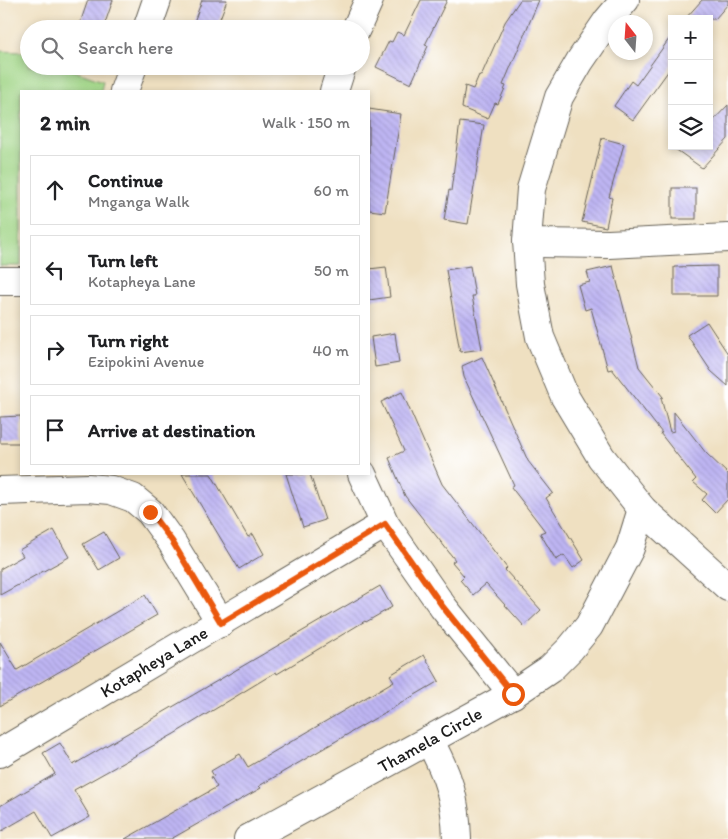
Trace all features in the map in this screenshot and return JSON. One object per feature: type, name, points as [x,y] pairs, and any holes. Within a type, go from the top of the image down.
[{"type":"street","points":[[150,20],[157,0]]},
{"type":"street","points":[[360,20],[369,0]]},
{"type":"street","points":[[625,0],[608,20],[580,60],[559,97],[531,189],[527,241],[530,284],[540,337],[565,397],[601,457],[642,509],[728,587]]},
{"type":"street","points":[[124,90],[130,75]]},
{"type":"street","points":[[334,90],[339,75]]},
{"type":"street","points":[[527,241],[536,243],[609,244],[728,238]]},
{"type":"street","points":[[0,281],[20,281]]},
{"type":"street","points":[[362,475],[385,524],[443,607],[513,694]]},
{"type":"street","points":[[0,491],[88,488],[111,490],[132,498],[150,512],[172,541],[221,623]]},
{"type":"street","name":"Thamela Circle","points":[[248,839],[279,831],[429,740],[513,694],[550,669],[570,649],[588,626],[630,548],[642,509]]},
{"type":"street","name":"Kotapheya Lane","points":[[0,753],[385,524]]},
{"type":"street","points":[[429,740],[440,759],[451,788],[457,823],[457,839]]},
{"type":"green space","points":[[0,51],[20,52],[20,75],[86,75],[103,81],[101,90],[20,90],[20,266],[0,266]]},
{"type":"building","points":[[88,0],[113,0],[106,20],[81,20]]},
{"type":"building","points":[[202,0],[227,0],[219,20],[195,20]]},
{"type":"building","points":[[421,0],[447,0],[425,45],[428,46],[411,84],[376,67],[389,41],[392,42],[397,32],[404,35]]},
{"type":"building","points":[[520,0],[539,0],[503,85],[506,86],[498,104],[495,103],[488,119],[462,108],[465,86],[473,89],[479,75],[481,76],[505,22]]},
{"type":"building","points":[[702,0],[728,0],[728,4],[715,19],[713,19],[713,15],[689,15]]},
{"type":"building","points":[[668,41],[668,72],[633,120],[614,106],[631,81],[636,85]]},
{"type":"building","points":[[728,105],[728,139],[702,168],[677,150],[713,150],[713,121]]},
{"type":"building","points":[[370,109],[401,114],[385,212],[370,210]]},
{"type":"building","points":[[460,122],[484,125],[468,224],[444,220],[449,190],[451,191]]},
{"type":"building","points":[[602,138],[624,144],[609,197],[612,198],[606,227],[582,222]]},
{"type":"building","points":[[672,188],[696,188],[696,219],[672,219]]},
{"type":"building","points":[[470,266],[475,296],[472,296],[482,349],[460,352],[446,270]]},
{"type":"building","points":[[613,266],[639,367],[663,397],[661,398],[670,432],[674,431],[674,412],[706,453],[728,474],[728,499],[715,513],[702,500],[707,494],[693,482],[696,479],[660,433],[662,433],[612,369],[608,370],[591,308],[585,310],[578,285],[590,282],[587,272]]},
{"type":"building","points":[[717,266],[717,296],[674,296],[674,267]]},
{"type":"building","points":[[386,267],[390,297],[370,300],[370,269]]},
{"type":"building","points":[[707,322],[728,354],[728,386],[711,371],[687,335]]},
{"type":"building","points":[[395,333],[399,363],[375,367],[371,337]]},
{"type":"building","points":[[482,357],[528,461],[553,493],[546,498],[584,560],[573,568],[564,555],[556,560],[540,533],[545,531],[511,487],[514,485],[464,377],[462,366]]},
{"type":"building","points":[[402,392],[442,484],[507,568],[505,570],[541,610],[524,626],[486,584],[473,595],[460,580],[464,576],[452,562],[455,560],[405,496],[389,458],[404,451],[381,402]]},
{"type":"building","points":[[20,416],[20,443],[0,443],[0,417]]},
{"type":"building","points":[[183,475],[212,475],[248,537],[253,534],[264,554],[239,569]]},
{"type":"building","points":[[286,475],[310,475],[325,520],[303,527]]},
{"type":"building","points":[[54,530],[69,557],[0,595],[0,569],[23,556],[19,550]]},
{"type":"building","points":[[104,532],[119,558],[99,570],[83,544]]},
{"type":"building","points":[[380,586],[392,607],[277,674],[276,672],[174,734],[74,790],[90,817],[52,838],[36,811],[0,832],[0,806],[55,774],[43,753],[60,743],[73,765]]},
{"type":"building","points":[[145,595],[157,615],[0,706],[0,642],[17,670]]},
{"type":"building","points":[[424,655],[439,681],[259,786],[261,788],[171,839],[125,839],[217,787],[211,777],[214,776],[211,771],[240,754],[248,767],[394,681],[390,675]]},
{"type":"route","points":[[150,512],[172,541],[221,623],[385,524],[443,607],[513,694]]}]
